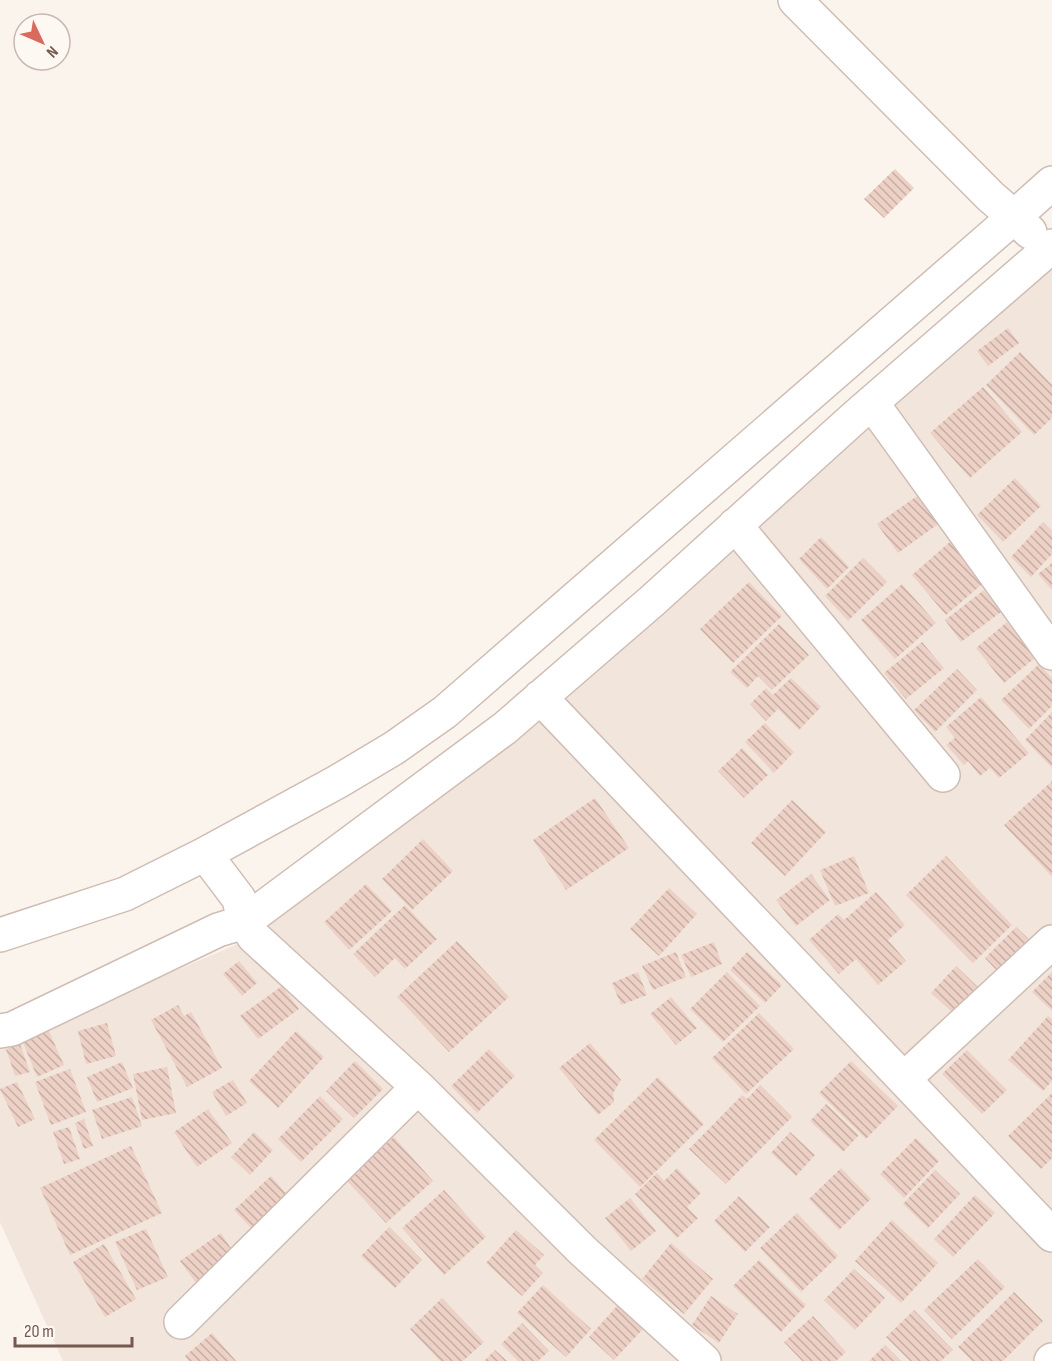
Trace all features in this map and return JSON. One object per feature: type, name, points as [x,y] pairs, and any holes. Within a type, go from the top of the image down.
[{"type":"street","points":[[795,0],[990,196],[1034,235]]},
{"type":"street","points":[[0,1031],[12,1029],[218,930],[242,910],[505,728],[652,601],[872,403],[1034,235],[1052,183]]},
{"type":"street","points":[[0,935],[125,894],[210,861],[394,748],[445,712],[716,474],[1034,235]]},
{"type":"street","points":[[872,403],[1049,642]]},
{"type":"street","points":[[735,525],[943,775]]},
{"type":"street","points":[[540,697],[1052,1235]]},
{"type":"street","points":[[210,861],[242,910],[254,937],[418,1087],[583,1251],[704,1361]]},
{"type":"street","points":[[904,1079],[1052,942]]},
{"type":"street","points":[[181,1322],[418,1087]]},
{"type":"shaded area","points":[[1052,246],[1052,1361],[63,1361],[0,1222],[0,1046],[254,937]]},
{"type":"building","points":[[895,169],[914,188],[884,218],[864,199]]},
{"type":"building","points":[[1008,328],[1019,343],[988,366],[977,351]]},
{"type":"building","points":[[1020,352],[1052,385],[1052,418],[1034,435],[986,385]]},
{"type":"building","points":[[983,387],[1022,432],[970,478],[930,433]]},
{"type":"building","points":[[1015,478],[1041,506],[1003,542],[977,515]]},
{"type":"building","points":[[920,494],[941,522],[898,553],[877,524]]},
{"type":"building","points":[[1043,522],[1052,531],[1052,554],[1031,577],[1011,557]]},
{"type":"building","points":[[821,537],[849,567],[827,589],[799,559]]},
{"type":"building","points":[[952,540],[987,580],[946,615],[912,575]]},
{"type":"building","points":[[863,558],[887,582],[848,621],[825,596]]},
{"type":"building","points":[[1052,563],[1052,590],[1038,574]]},
{"type":"building","points":[[749,582],[782,616],[733,663],[700,629]]},
{"type":"building","points":[[902,584],[936,623],[895,659],[861,620]]},
{"type":"building","points":[[984,590],[1001,612],[961,642],[945,620]]},
{"type":"building","points":[[1007,622],[1035,658],[1004,683],[976,648]]},
{"type":"building","points":[[779,624],[809,655],[772,690],[758,676],[747,688],[730,672]]},
{"type":"building","points":[[922,642],[944,668],[906,699],[884,673]]},
{"type":"building","points":[[1039,664],[1052,678],[1052,706],[1029,729],[1001,700]]},
{"type":"building","points":[[957,669],[977,690],[935,732],[914,710]]},
{"type":"building","points":[[791,678],[821,707],[799,730],[778,709],[766,721],[750,704],[766,688],[773,695]]},
{"type":"building","points":[[981,697],[1029,753],[999,778],[990,768],[980,776],[968,761],[964,765],[946,745],[955,738],[946,727]]},
{"type":"building","points":[[1052,712],[1052,768],[1025,740]]},
{"type":"building","points":[[765,723],[794,752],[774,773],[745,742]]},
{"type":"building","points":[[742,748],[768,775],[744,798],[718,771]]},
{"type":"building","points":[[1052,781],[1052,877],[1004,825]]},
{"type":"building","points":[[595,798],[629,848],[566,890],[533,840]]},
{"type":"building","points":[[792,800],[826,832],[785,876],[751,843]]},
{"type":"building","points":[[423,839],[453,871],[412,910],[382,879]]},
{"type":"building","points":[[854,856],[869,893],[835,906],[820,870]]},
{"type":"building","points":[[946,856],[1012,925],[973,963],[906,895]]},
{"type":"building","points":[[811,874],[830,900],[796,926],[776,900]]},
{"type":"building","points":[[366,884],[392,911],[349,950],[324,922]]},
{"type":"building","points":[[669,888],[697,914],[659,956],[630,929]]},
{"type":"building","points":[[876,892],[905,925],[888,940],[906,961],[878,985],[856,959],[839,974],[809,940],[838,914],[844,920]]},
{"type":"building","points":[[405,905],[437,939],[405,969],[395,958],[375,977],[353,954]]},
{"type":"building","points":[[1016,927],[1034,944],[1002,976],[985,958]]},
{"type":"building","points":[[457,941],[509,997],[449,1052],[397,997]]},
{"type":"building","points":[[714,942],[722,964],[691,977],[681,955]]},
{"type":"building","points":[[676,952],[686,977],[653,990],[642,966]]},
{"type":"building","points":[[747,952],[782,985],[765,1003],[730,970]]},
{"type":"building","points":[[239,961],[257,983],[242,996],[223,974]]},
{"type":"building","points":[[956,966],[980,989],[955,1015],[931,993]]},
{"type":"building","points":[[638,972],[647,995],[621,1005],[612,983]]},
{"type":"building","points":[[727,972],[760,1006],[723,1042],[690,1009]]},
{"type":"building","points":[[1052,972],[1052,1011],[1032,992]]},
{"type":"building","points":[[282,986],[299,1009],[258,1039],[240,1016]]},
{"type":"building","points":[[671,997],[697,1028],[676,1045],[650,1014]]},
{"type":"building","points":[[178,1005],[184,1016],[191,1012],[222,1068],[187,1087],[151,1020]]},
{"type":"building","points":[[759,1013],[794,1049],[746,1094],[712,1058]]},
{"type":"building","points":[[1048,1016],[1052,1019],[1052,1081],[1043,1091],[1008,1060]]},
{"type":"building","points":[[107,1023],[116,1056],[86,1064],[78,1031]]},
{"type":"building","points":[[48,1029],[64,1065],[37,1077],[22,1040]]},
{"type":"building","points":[[296,1031],[324,1057],[278,1108],[249,1081]]},
{"type":"building","points":[[590,1043],[621,1080],[613,1093],[614,1102],[598,1115],[559,1068]]},
{"type":"building","points":[[20,1044],[30,1072],[15,1076],[6,1049]]},
{"type":"building","points":[[489,1049],[515,1076],[477,1113],[451,1086]]},
{"type":"building","points":[[967,1050],[1007,1090],[982,1114],[942,1074]]},
{"type":"building","points":[[355,1061],[383,1089],[354,1118],[326,1091]]},
{"type":"building","points":[[851,1061],[898,1106],[866,1139],[819,1093]]},
{"type":"building","points":[[122,1062],[133,1088],[97,1102],[87,1077]]},
{"type":"building","points":[[167,1067],[176,1113],[142,1120],[133,1074]]},
{"type":"building","points":[[70,1069],[86,1112],[51,1125],[35,1082]]},
{"type":"building","points":[[658,1077],[704,1124],[640,1187],[594,1140]]},
{"type":"building","points":[[233,1080],[247,1103],[226,1116],[212,1092]]},
{"type":"building","points":[[17,1082],[35,1119],[18,1127],[0,1089]]},
{"type":"building","points":[[760,1085],[792,1117],[726,1184],[689,1149],[742,1095],[747,1099]]},
{"type":"building","points":[[1052,1093],[1052,1158],[1041,1169],[1008,1136]]},
{"type":"building","points":[[320,1096],[343,1119],[301,1162],[278,1139]]},
{"type":"building","points":[[132,1097],[142,1126],[102,1139],[92,1110]]},
{"type":"building","points":[[826,1104],[859,1135],[843,1152],[810,1121]]},
{"type":"building","points":[[208,1109],[232,1143],[197,1167],[174,1132]]},
{"type":"building","points":[[84,1119],[93,1146],[84,1149],[75,1123]]},
{"type":"building","points":[[69,1127],[80,1159],[64,1164],[53,1132]]},
{"type":"building","points":[[254,1132],[273,1150],[250,1175],[231,1157]]},
{"type":"building","points":[[790,1132],[815,1155],[796,1176],[771,1153]]},
{"type":"building","points":[[394,1137],[433,1181],[386,1223],[346,1180]]},
{"type":"building","points":[[916,1138],[939,1161],[904,1198],[880,1174]]},
{"type":"building","points":[[131,1146],[162,1213],[70,1255],[40,1188]]},
{"type":"building","points":[[677,1168],[701,1193],[687,1207],[698,1218],[677,1238],[635,1194],[657,1173],[664,1181]]},
{"type":"building","points":[[841,1168],[871,1199],[839,1230],[809,1199]]},
{"type":"building","points":[[935,1170],[960,1194],[928,1228],[903,1204]]},
{"type":"building","points":[[271,1176],[290,1198],[254,1231],[234,1210]]},
{"type":"building","points":[[444,1190],[486,1237],[444,1275],[402,1228]]},
{"type":"building","points":[[975,1195],[995,1213],[953,1257],[934,1239]]},
{"type":"building","points":[[739,1196],[770,1227],[745,1252],[714,1221]]},
{"type":"building","points":[[630,1198],[656,1231],[631,1251],[605,1218]]},
{"type":"building","points":[[797,1213],[838,1256],[801,1292],[760,1248]]},
{"type":"building","points":[[892,1220],[938,1263],[901,1303],[855,1261]]},
{"type":"building","points":[[389,1227],[422,1260],[395,1288],[361,1256]]},
{"type":"building","points":[[146,1229],[168,1277],[137,1290],[115,1242]]},
{"type":"building","points":[[516,1230],[544,1255],[535,1265],[543,1273],[522,1296],[486,1263]]},
{"type":"building","points":[[221,1233],[236,1256],[196,1283],[180,1261]]},
{"type":"building","points":[[671,1243],[713,1279],[684,1314],[642,1279]]},
{"type":"building","points":[[104,1244],[136,1299],[105,1317],[73,1262]]},
{"type":"building","points":[[978,1259],[1005,1287],[952,1339],[924,1310]]},
{"type":"building","points":[[759,1260],[806,1305],[781,1332],[733,1286]]},
{"type":"building","points":[[854,1269],[885,1298],[855,1330],[824,1300]]},
{"type":"building","points":[[543,1285],[591,1329],[566,1357],[517,1313]]},
{"type":"building","points":[[1014,1292],[1043,1321],[1003,1361],[972,1361],[958,1347]]},
{"type":"building","points":[[711,1296],[738,1314],[719,1343],[692,1325]]},
{"type":"building","points":[[442,1298],[484,1342],[463,1361],[440,1361],[410,1329]]},
{"type":"building","points":[[618,1305],[643,1329],[614,1360],[589,1337]]},
{"type":"building","points":[[914,1310],[953,1350],[941,1361],[910,1361],[886,1337]]},
{"type":"building","points":[[813,1316],[846,1352],[836,1361],[802,1361],[784,1342]]},
{"type":"building","points":[[522,1323],[549,1351],[538,1361],[518,1361],[501,1344]]},
{"type":"building","points":[[212,1333],[236,1361],[189,1361],[185,1356]]},
{"type":"building","points":[[885,1345],[901,1361],[869,1361]]},
{"type":"building","points":[[495,1350],[507,1361],[484,1361]]}]
